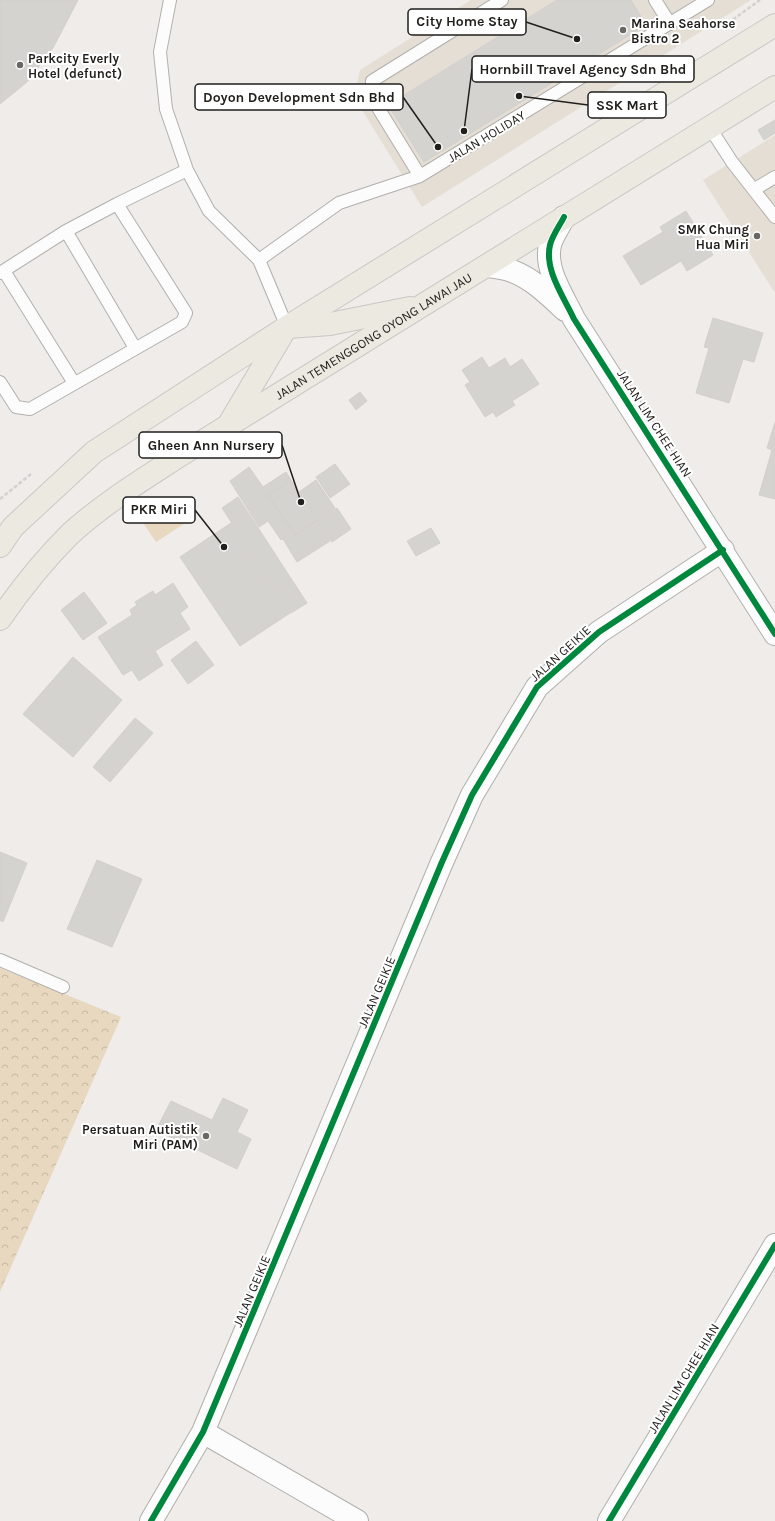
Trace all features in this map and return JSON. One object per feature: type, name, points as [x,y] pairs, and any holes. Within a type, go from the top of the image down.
[{"type":"main road","points":[[0,546],[13,527],[94,452],[287,327],[775,24]]},
{"type":"main road","name":"JALAN TEMENGGONG OYONG LAWAI JAU","points":[[0,619],[16,596],[70,535],[119,495],[229,425],[775,87]]},
{"type":"main road","points":[[287,327],[330,324],[424,305]]},
{"type":"main road","points":[[229,425],[287,327]]},
{"type":"street","name":"JALAN LIM CHEE HIAN","points":[[564,217],[550,244],[549,260],[554,279],[574,318],[723,550],[775,634]]},
{"type":"street","name":"JALAN LIM CHEE HIAN","points":[[487,266],[511,271],[530,280],[574,318]]},
{"type":"street","name":"JALAN GEIKIE","points":[[151,1521],[203,1432],[442,862],[472,795],[537,687],[599,632],[723,550]]},
{"type":"street","name":"JALAN LIM CHEE HIAN","points":[[609,1521],[775,1245]]},
{"type":"street","points":[[203,1432],[357,1521]]},
{"type":"lane","points":[[170,0],[160,52],[166,110],[188,170],[210,211],[259,260],[287,327]]},
{"type":"lane","points":[[420,176],[372,98],[372,81],[502,0]]},
{"type":"lane","points":[[655,0],[670,24]]},
{"type":"lane","name":"JALAN HOLIDAY","points":[[259,260],[339,203],[420,176],[708,0]]},
{"type":"lane","points":[[710,128],[732,162],[755,189],[775,217]]},
{"type":"lane","points":[[74,383],[2,272],[66,231],[117,204],[188,170]]},
{"type":"lane","points":[[755,189],[775,177]]},
{"type":"lane","points":[[0,382],[16,407],[30,408],[182,322],[186,313],[117,204]]},
{"type":"lane","points":[[66,231],[135,348]]},
{"type":"lane","points":[[0,960],[63,986]]},
{"type":"shaded area","points":[[471,0],[751,0],[422,207],[354,97],[360,70]]},
{"type":"shaded area","name":"SMK Chung Hua Miri","points":[[775,135],[775,293],[703,180]]},
{"type":"green space","points":[[181,500],[193,518],[156,542],[144,524]]},
{"type":"green space","points":[[0,968],[121,1017],[0,1292]]},
{"type":"building","name":"Parkcity Everly Hotel (defunct)","points":[[0,0],[78,0],[53,48],[27,82],[0,104]]},
{"type":"building","points":[[557,0],[631,0],[646,25],[424,162],[388,105]]},
{"type":"building","points":[[775,120],[775,133],[764,140],[758,130]]},
{"type":"building","points":[[686,211],[713,255],[687,271],[681,261],[641,285],[623,256],[663,232],[660,227]]},
{"type":"building","points":[[713,318],[763,333],[754,362],[743,359],[729,403],[696,393],[709,348],[704,347]]},
{"type":"building","points":[[482,357],[489,368],[505,358],[510,367],[522,359],[539,384],[512,401],[515,405],[496,417],[493,412],[485,417],[465,385],[470,382],[462,370]]},
{"type":"building","points":[[360,392],[367,401],[356,410],[349,400]]},
{"type":"building","points":[[775,422],[775,499],[759,495],[772,450],[767,448]]},
{"type":"building","points":[[335,464],[350,484],[330,498],[316,477]]},
{"type":"building","points":[[249,467],[263,487],[286,472],[291,480],[268,495],[295,535],[316,521],[330,541],[297,562],[283,539],[281,540],[268,521],[259,527],[230,481]]},
{"type":"building","points":[[291,480],[299,492],[316,480],[335,508],[295,535],[268,495]]},
{"type":"building","points":[[238,497],[307,603],[291,613],[222,508]]},
{"type":"building","points":[[337,508],[351,529],[332,542],[317,521]]},
{"type":"building","points":[[231,523],[290,613],[240,646],[180,557]]},
{"type":"building","points":[[431,528],[440,543],[416,556],[407,541]]},
{"type":"building","points":[[173,583],[188,607],[180,613],[190,629],[155,651],[163,665],[139,681],[132,670],[123,675],[98,637],[132,615],[130,610],[137,605],[135,602],[153,591],[155,595]]},
{"type":"building","points":[[84,592],[107,623],[83,640],[61,610]]},
{"type":"building","points":[[196,641],[214,665],[188,684],[171,660]]},
{"type":"building","points":[[73,657],[122,700],[73,757],[23,714]]},
{"type":"building","points":[[135,718],[153,733],[110,782],[93,767]]},
{"type":"building","points":[[0,852],[27,863],[3,922],[0,920]]},
{"type":"building","points":[[97,860],[142,879],[112,947],[67,929]]},
{"type":"building","name":"Persatuan Autistik Miri (PAM)","points":[[223,1098],[248,1110],[237,1132],[251,1139],[237,1169],[156,1130],[171,1101],[212,1120]]},
{"type":"cycle path","points":[[564,217],[554,234],[550,245],[549,254],[552,274],[560,293],[574,319],[775,634]]},
{"type":"cycle path","points":[[151,1521],[203,1432],[442,862],[472,795],[537,687],[599,632],[723,550]]},
{"type":"cycle path","points":[[609,1521],[775,1245]]},
{"type":"place","name":"Marina Seahorse Bistro 2","points":[[623,30]]},
{"type":"place","name":"City Home Stay","points":[[577,39]]},
{"type":"place","name":"Parkcity Everly Hotel (defunct)","points":[[20,65]]},
{"type":"place","name":"SSK Mart","points":[[519,96]]},
{"type":"place","name":"Hornbill Travel Agency Sdn Bhd","points":[[464,131]]},
{"type":"place","name":"Doyon Development Sdn Bhd","points":[[438,147]]},
{"type":"place","name":"SMK Chung Hua Miri","points":[[757,236]]},
{"type":"place","name":"Gheen Ann Nursery","points":[[301,502]]},
{"type":"place","name":"PKR Miri","points":[[224,547]]},
{"type":"place","name":"Persatuan Autistik Miri (PAM)","points":[[206,1136]]}]
